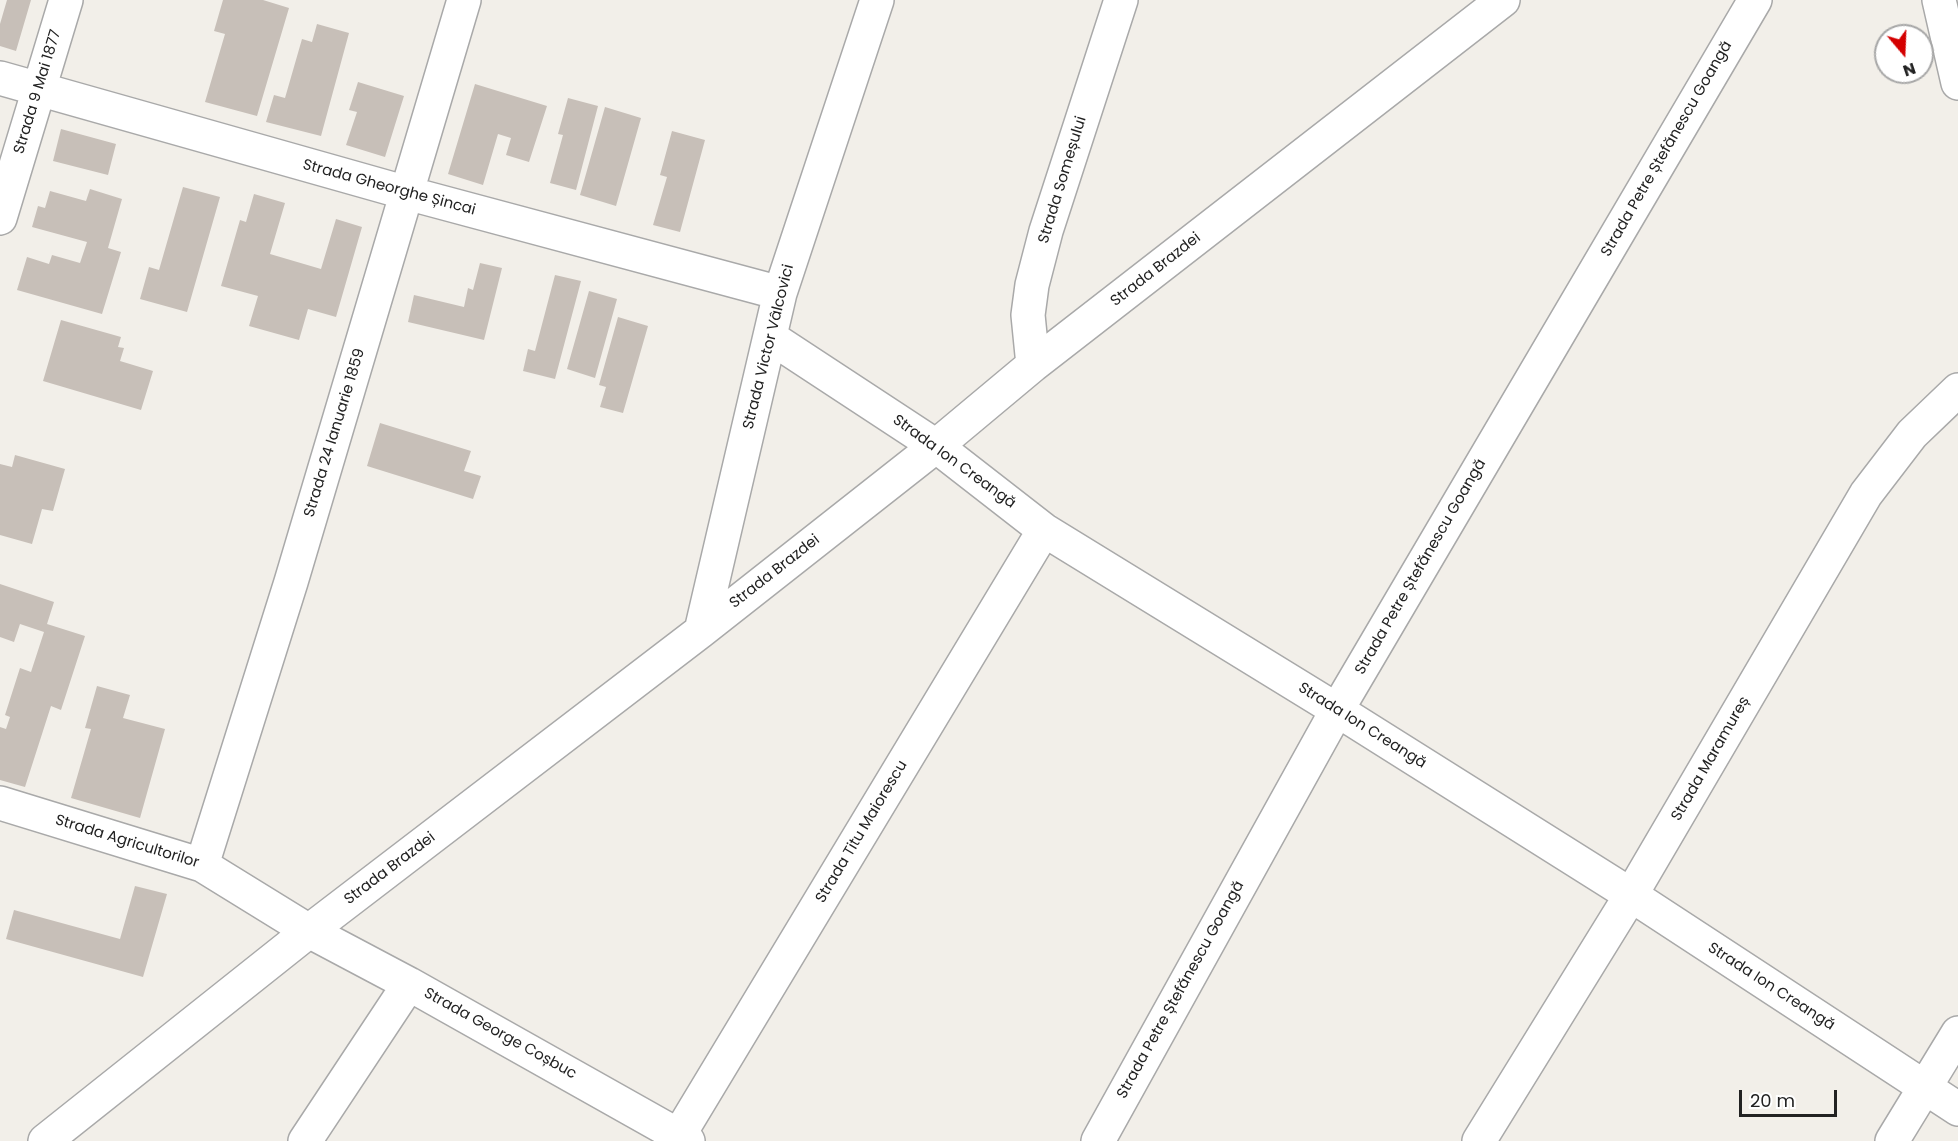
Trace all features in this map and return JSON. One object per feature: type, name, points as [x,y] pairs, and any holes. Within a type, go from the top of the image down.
[{"type":"street","name":"Strada 9 Mai 1877","points":[[0,218],[66,0]]},
{"type":"street","name":"Strada 24 Ianuarie 1859","points":[[202,865],[291,582],[464,0]]},
{"type":"street","name":"Strada Victor Vâlcovici","points":[[701,631],[780,293],[877,0]]},
{"type":"street","name":"Strada Someșului","points":[[1033,365],[1028,315],[1032,285],[1046,231],[1121,0]]},
{"type":"street","name":"Strada Brazdei","points":[[45,1141],[309,931],[701,631],[936,446],[1033,365],[1503,0]]},
{"type":"street","name":"Strada Petre Ștefănescu Goangă","points":[[1098,1141],[1337,710],[1755,0]]},
{"type":"street","points":[[1939,0],[1958,83]]},
{"type":"street","name":"Strada Gheorghe Șincai","points":[[0,78],[406,193],[780,293]]},
{"type":"street","name":"Strada Ion Creangă","points":[[770,337],[936,446],[1044,530],[1337,710],[1631,895],[1958,1109]]},
{"type":"street","name":"Strada Maramureș","points":[[1479,1141],[1631,895],[1866,494],[1912,434],[1958,390]]},
{"type":"street","name":"Strada Titu Maiorescu","points":[[684,1138],[1044,530]]},
{"type":"street","name":"Strada Agricultorilor","points":[[0,803],[202,865],[309,931]]},
{"type":"street","name":"Strada George Coșbuc","points":[[309,931],[410,984],[684,1138]]},
{"type":"street","points":[[305,1141],[410,984]]},
{"type":"street","points":[[1892,1141],[1958,1033]]},
{"type":"building","points":[[7,0],[31,0],[16,51],[0,46],[0,24]]},
{"type":"building","points":[[223,0],[263,0],[289,8],[257,116],[205,102],[225,34],[214,31]]},
{"type":"building","points":[[317,24],[349,33],[321,136],[266,122],[274,95],[285,98],[302,39],[312,42]]},
{"type":"building","points":[[358,82],[404,96],[385,157],[346,145],[357,112],[349,110]]},
{"type":"building","points":[[475,84],[547,106],[529,162],[506,155],[511,138],[498,134],[483,185],[448,174]]},
{"type":"building","points":[[568,98],[598,106],[576,190],[550,183],[563,135],[558,134]]},
{"type":"building","points":[[605,107],[641,118],[616,206],[580,195]]},
{"type":"building","points":[[61,129],[116,144],[108,175],[53,161]]},
{"type":"building","points":[[672,131],[705,140],[680,232],[653,225],[667,177],[660,175]]},
{"type":"building","points":[[183,187],[220,197],[187,312],[140,299],[149,267],[159,270]]},
{"type":"building","points":[[90,189],[122,199],[108,248],[121,252],[102,314],[17,290],[27,257],[49,264],[52,255],[80,263],[87,242],[32,227],[38,206],[45,208],[50,191],[86,201]]},
{"type":"building","points":[[254,194],[285,203],[270,254],[321,269],[336,219],[362,227],[336,317],[308,309],[299,340],[249,326],[258,296],[221,286],[240,220],[246,222]]},
{"type":"building","points":[[480,263],[502,268],[484,340],[408,322],[414,295],[464,307],[468,288],[473,290]]},
{"type":"building","points":[[555,275],[581,281],[555,379],[523,371],[528,349],[535,351]]},
{"type":"building","points":[[589,291],[617,299],[595,378],[567,369]]},
{"type":"building","points":[[618,317],[648,326],[623,413],[600,407],[606,387],[599,385]]},
{"type":"building","points":[[61,320],[121,337],[118,347],[124,348],[120,361],[153,371],[141,410],[43,381]]},
{"type":"building","points":[[380,423],[471,451],[464,471],[481,476],[473,499],[367,466]]},
{"type":"building","points":[[15,455],[65,469],[53,511],[42,509],[32,544],[0,535],[0,464],[12,467]]},
{"type":"building","points":[[0,584],[54,602],[47,624],[85,636],[61,710],[51,706],[25,787],[0,780],[0,727],[6,729],[10,717],[5,715],[20,668],[31,672],[44,632],[20,624],[14,642],[0,637]]},
{"type":"building","points":[[97,686],[130,695],[123,718],[165,729],[140,818],[71,798],[91,729],[85,728]]},
{"type":"building","points":[[135,886],[167,894],[143,977],[6,939],[14,910],[120,939]]}]
